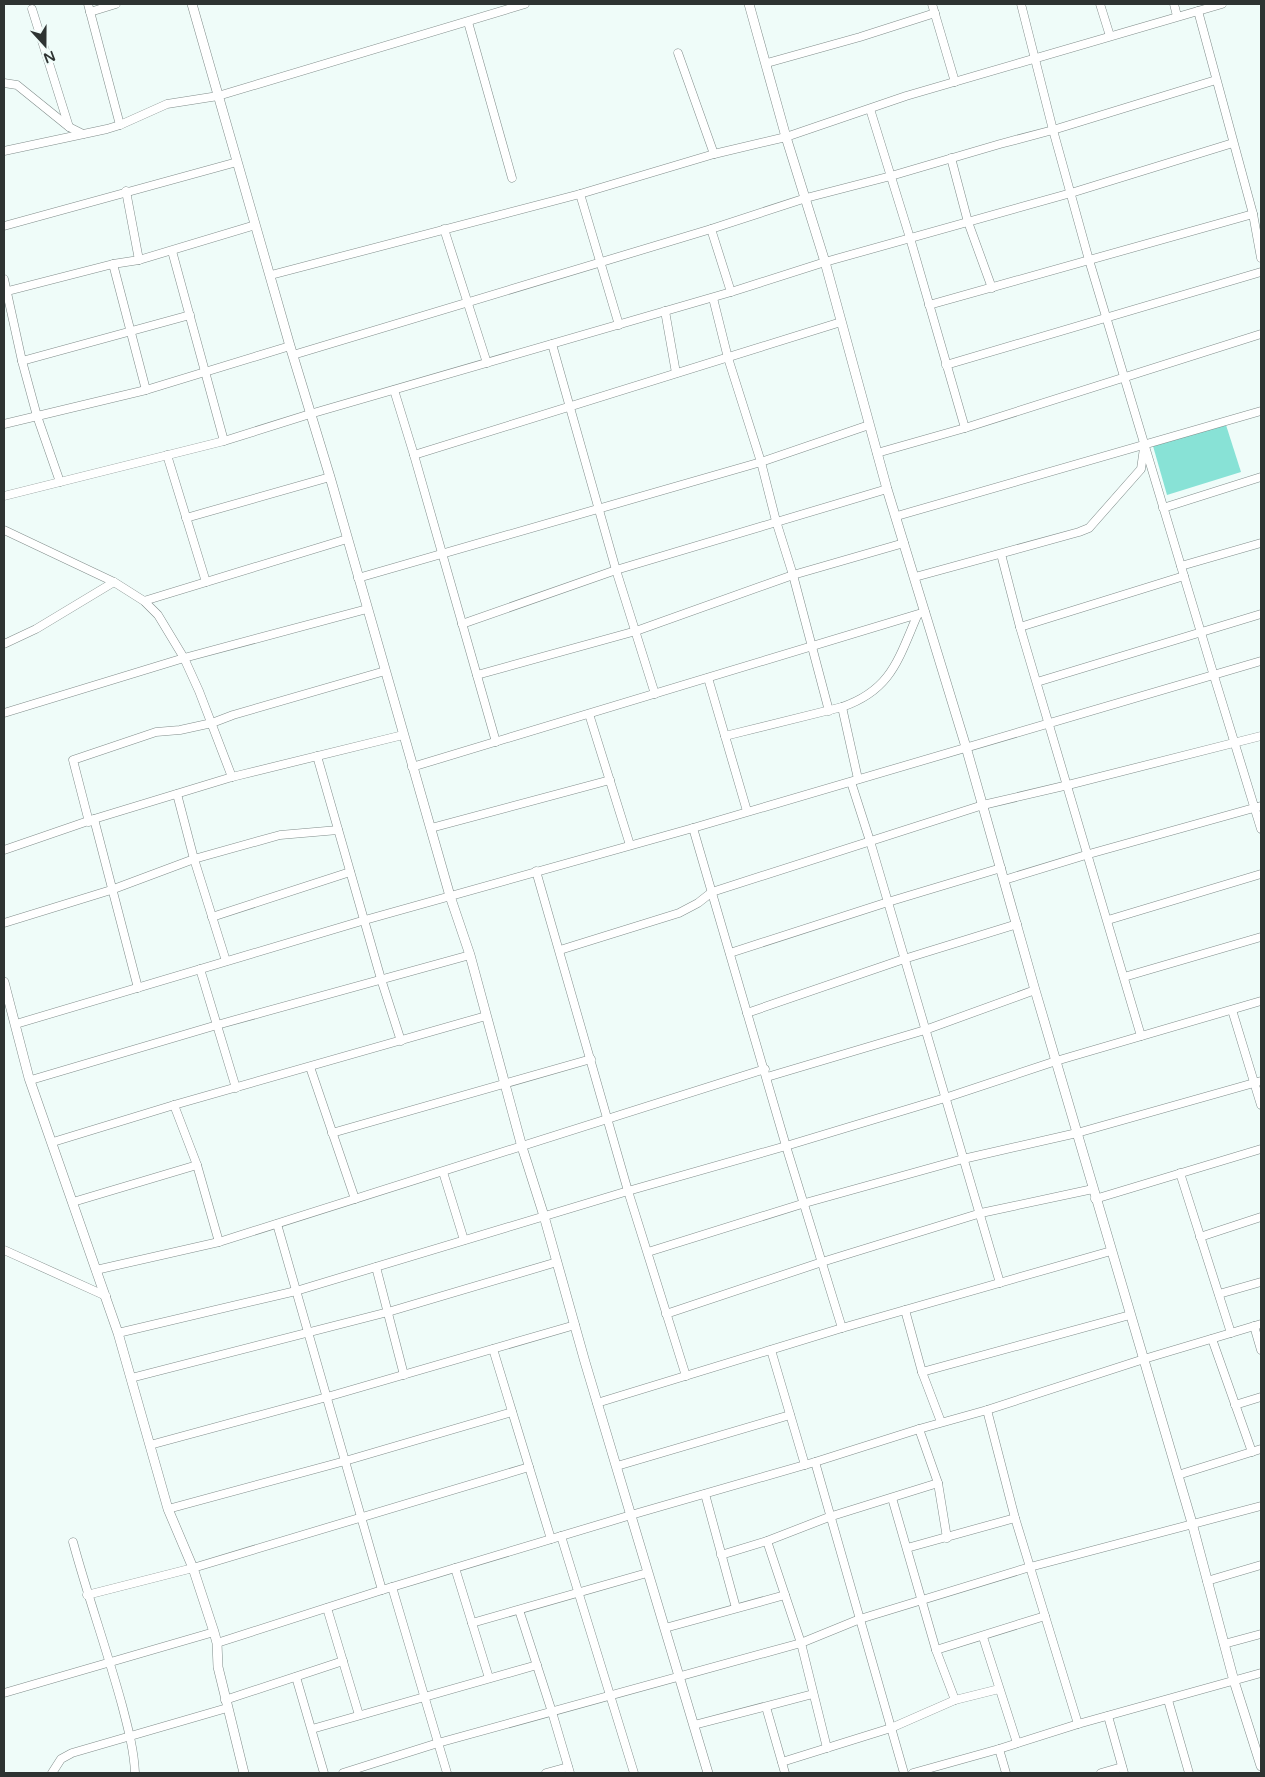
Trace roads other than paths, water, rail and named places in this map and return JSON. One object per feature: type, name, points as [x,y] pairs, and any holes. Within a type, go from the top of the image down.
[{"type":"street","points":[[116,4],[89,8],[120,125]]},
{"type":"street","points":[[192,4],[291,350],[330,477],[412,767],[450,896],[470,955],[522,1147],[544,1216],[647,1573],[680,1676],[708,1773]]},
{"type":"street","points":[[4,151],[120,125],[167,104],[218,96],[525,4]]},
{"type":"street","points":[[751,4],[786,137],[825,262],[887,488],[915,576],[921,614],[966,747],[1094,1194],[1192,1523],[1234,1681],[1261,1766]]},
{"type":"street","points":[[932,4],[955,82]]},
{"type":"street","points":[[1021,4],[1053,130],[1106,317],[1214,676],[1258,807],[1261,828]]},
{"type":"street","points":[[1100,4],[1110,36]]},
{"type":"street","points":[[1174,4],[1178,16]]},
{"type":"street","points":[[271,275],[580,194],[714,154],[786,137],[906,96],[1222,4]]},
{"type":"street","points":[[32,9],[69,127]]},
{"type":"street","points":[[1198,11],[1253,214],[1261,258]]},
{"type":"street","points":[[767,63],[935,13]]},
{"type":"street","points":[[468,22],[512,178]]},
{"type":"street","points":[[678,53],[714,154]]},
{"type":"street","points":[[4,424],[146,390],[467,303],[711,229],[806,198],[1053,130],[1216,80]]},
{"type":"street","points":[[4,83],[18,85],[69,127],[83,134]]},
{"type":"street","points":[[870,109],[910,238],[965,428]]},
{"type":"street","points":[[4,496],[224,441],[310,414],[713,298],[825,262],[1071,193],[1233,143]]},
{"type":"street","points":[[951,158],[968,222],[992,288]]},
{"type":"street","points":[[4,226],[237,162]]},
{"type":"street","points":[[126,192],[139,260]]},
{"type":"street","points":[[580,194],[619,325]]},
{"type":"street","points":[[929,305],[1253,214]]},
{"type":"street","points":[[6,292],[113,264],[139,260],[255,225]]},
{"type":"street","points":[[444,229],[487,363]]},
{"type":"street","points":[[711,229],[730,292]]},
{"type":"street","points":[[172,251],[224,441]]},
{"type":"street","points":[[113,264],[146,390]]},
{"type":"street","points":[[946,365],[1261,272]]},
{"type":"street","points":[[4,279],[22,361],[37,416],[60,482]]},
{"type":"street","points":[[713,298],[728,358],[761,462],[776,521],[793,575],[829,711]]},
{"type":"street","points":[[665,311],[676,373]]},
{"type":"street","points":[[22,361],[190,315]]},
{"type":"street","points":[[414,455],[841,322]]},
{"type":"street","points":[[877,453],[965,428],[1261,334]]},
{"type":"street","points":[[552,344],[616,570],[655,694]]},
{"type":"street","points":[[394,390],[496,742]]},
{"type":"street","points":[[897,516],[1261,411]]},
{"type":"street","points":[[358,578],[600,510],[761,462],[869,425]]},
{"type":"street","points":[[915,576],[1001,554],[1089,528],[1141,469],[1144,444]]},
{"type":"street","points":[[167,456],[206,582]]},
{"type":"street","points":[[186,518],[330,477]]},
{"type":"street","points":[[1163,508],[1261,477]]},
{"type":"street","points":[[462,624],[616,570],[887,488]]},
{"type":"street","points":[[4,530],[114,582],[144,601],[158,615],[184,658],[212,723],[232,778]]},
{"type":"street","points":[[144,601],[347,539]]},
{"type":"street","points":[[477,675],[636,632],[793,575],[904,543]]},
{"type":"street","points":[[1181,566],[1261,543]]},
{"type":"street","points":[[1001,554],[1020,627],[1141,1036]]},
{"type":"street","points":[[1020,627],[1184,576]]},
{"type":"street","points":[[4,644],[36,629],[114,582]]},
{"type":"street","points":[[4,713],[184,658],[367,609]]},
{"type":"street","points":[[412,767],[921,614]]},
{"type":"street","points":[[725,736],[829,711],[856,702],[869,695],[890,675],[921,614]]},
{"type":"street","points":[[1037,682],[1201,634],[1261,614]]},
{"type":"street","points":[[16,1024],[365,920],[693,828],[1261,661]]},
{"type":"street","points":[[138,988],[92,821],[73,760],[156,732],[180,730],[212,723],[233,715],[385,671]]},
{"type":"street","points":[[708,678],[747,811]]},
{"type":"street","points":[[842,707],[854,781],[870,841],[1000,1283]]},
{"type":"street","points":[[589,714],[630,845]]},
{"type":"street","points":[[4,850],[232,778],[403,735]]},
{"type":"street","points":[[560,950],[679,913],[693,906],[712,892],[983,805],[1261,736]]},
{"type":"street","points":[[317,756],[381,979],[401,1040]]},
{"type":"street","points":[[431,828],[610,780]]},
{"type":"street","points":[[177,794],[194,859],[226,961]]},
{"type":"street","points":[[1004,880],[1088,854],[1258,807]]},
{"type":"street","points":[[693,828],[786,1146],[842,1328]]},
{"type":"street","points":[[4,923],[111,890],[194,859],[280,835],[338,830]]},
{"type":"street","points":[[730,953],[1001,868]]},
{"type":"street","points":[[536,871],[628,1191],[686,1376]]},
{"type":"street","points":[[212,917],[350,872]]},
{"type":"street","points":[[1108,920],[1261,874]]},
{"type":"street","points":[[748,1013],[904,959],[1017,924]]},
{"type":"street","points":[[1124,977],[1261,937]]},
{"type":"street","points":[[30,1080],[470,955]]},
{"type":"street","points":[[200,969],[236,1088]]},
{"type":"street","points":[[4,982],[30,1080],[118,1332],[168,1509],[193,1568],[214,1632],[217,1643],[218,1667],[244,1773]]},
{"type":"street","points":[[96,1270],[219,1242],[522,1147],[607,1118],[925,1030],[1035,990]]},
{"type":"street","points":[[118,1332],[296,1291],[628,1191],[786,1146],[945,1098],[1056,1061],[1261,1001]]},
{"type":"street","points":[[1232,1010],[1258,1082],[1261,1105]]},
{"type":"street","points":[[53,1142],[174,1105],[486,1016]]},
{"type":"street","points":[[332,1133],[591,1059]]},
{"type":"street","points":[[310,1067],[355,1199]]},
{"type":"street","points":[[648,1252],[805,1203],[963,1159],[1077,1133],[1258,1082]]},
{"type":"street","points":[[174,1105],[197,1165],[219,1242]]},
{"type":"street","points":[[666,1314],[822,1262],[980,1213],[1094,1194],[1180,1173],[1261,1149]]},
{"type":"street","points":[[73,1202],[197,1165]]},
{"type":"street","points":[[443,1172],[464,1240]]},
{"type":"street","points":[[1180,1173],[1231,1333]]},
{"type":"street","points":[[1200,1237],[1261,1218]]},
{"type":"street","points":[[277,1224],[382,1590]]},
{"type":"street","points":[[4,1250],[106,1296]]},
{"type":"street","points":[[597,1403],[842,1328],[1111,1251]]},
{"type":"street","points":[[131,1378],[308,1334],[557,1262]]},
{"type":"street","points":[[376,1267],[404,1375]]},
{"type":"street","points":[[1219,1294],[1261,1282]]},
{"type":"street","points":[[904,1310],[922,1372],[941,1422]]},
{"type":"street","points":[[922,1372],[1130,1315]]},
{"type":"street","points":[[150,1445],[327,1397],[575,1325]]},
{"type":"street","points":[[217,1643],[382,1590],[815,1462],[941,1422],[987,1410],[1144,1359],[1257,1325],[1261,1350]]},
{"type":"street","points":[[1212,1339],[1252,1452]]},
{"type":"street","points":[[493,1349],[551,1540]]},
{"type":"street","points":[[771,1350],[805,1465]]},
{"type":"street","points":[[1235,1404],[1261,1397]]},
{"type":"street","points":[[987,1410],[1015,1518],[1078,1724]]},
{"type":"street","points":[[168,1509],[345,1461],[512,1412]]},
{"type":"street","points":[[617,1466],[790,1415]]},
{"type":"street","points":[[919,1429],[938,1483],[947,1538]]},
{"type":"street","points":[[1178,1475],[1261,1449]]},
{"type":"street","points":[[815,1462],[829,1517],[904,1773]]},
{"type":"street","points":[[87,1595],[193,1568],[529,1467]]},
{"type":"street","points":[[721,1555],[767,1541],[829,1517],[938,1483]]},
{"type":"street","points":[[705,1494],[736,1608]]},
{"type":"street","points":[[892,1498],[936,1650],[955,1700]]},
{"type":"street","points":[[344,1773],[438,1743],[801,1643],[860,1619],[1030,1567],[1261,1506]]},
{"type":"street","points":[[908,1548],[1015,1518]]},
{"type":"street","points":[[561,1536],[634,1773]]},
{"type":"street","points":[[767,1541],[801,1643],[827,1748]]},
{"type":"street","points":[[73,1542],[87,1595],[110,1662],[130,1736],[135,1756],[135,1773]]},
{"type":"street","points":[[1207,1581],[1261,1565]]},
{"type":"street","points":[[455,1568],[489,1678]]},
{"type":"street","points":[[472,1623],[579,1594],[647,1573]]},
{"type":"street","points":[[392,1588],[447,1773]]},
{"type":"street","points":[[665,1628],[785,1596]]},
{"type":"street","points":[[327,1608],[359,1715]]},
{"type":"street","points":[[519,1610],[569,1770],[546,1773]]},
{"type":"street","points":[[936,1650],[983,1637],[1045,1616]]},
{"type":"street","points":[[4,1693],[214,1632]]},
{"type":"street","points":[[1224,1644],[1261,1634]]},
{"type":"street","points":[[983,1637],[1017,1744]]},
{"type":"street","points":[[52,1773],[56,1764],[66,1756],[226,1704],[343,1661]]},
{"type":"street","points":[[312,1729],[537,1665]]},
{"type":"street","points":[[913,1773],[1017,1744],[1078,1724],[1261,1674]]},
{"type":"street","points":[[296,1677],[324,1773]]},
{"type":"street","points":[[782,1762],[891,1728],[955,1700],[999,1689]]},
{"type":"street","points":[[694,1725],[813,1694]]},
{"type":"street","points":[[1168,1700],[1189,1773]]},
{"type":"street","points":[[766,1706],[785,1773]]},
{"type":"street","points":[[1101,1773],[1123,1770],[1108,1716]]},
{"type":"street","points":[[999,1749],[1006,1773]]}]
